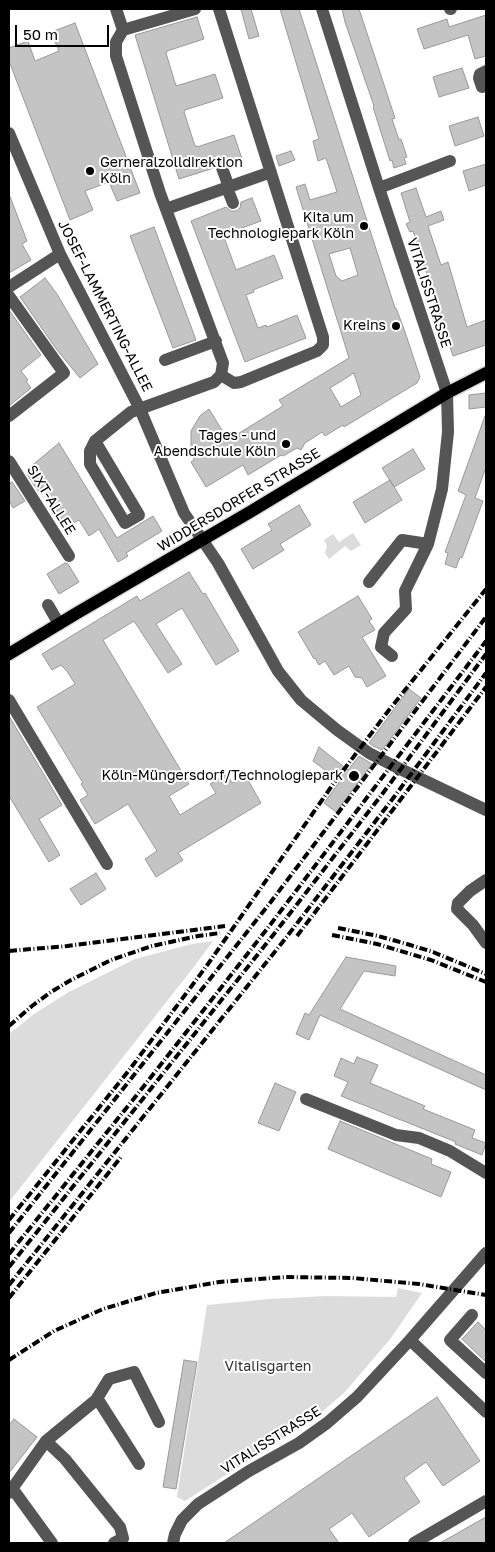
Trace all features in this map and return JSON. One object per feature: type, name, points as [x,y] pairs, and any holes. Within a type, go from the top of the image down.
[{"type":"main road","name":"WIDDERSDORFER STRASSE","points":[[9,654],[447,393],[486,374]]},
{"type":"street","points":[[116,9],[123,30]]},
{"type":"street","points":[[195,9],[123,30],[116,42],[116,56],[160,193],[216,341],[223,363],[221,375],[234,383],[241,382],[317,351],[323,345],[323,337],[220,9]]},
{"type":"street","name":"VITALISSTRASSE","points":[[322,9],[447,393],[448,432],[442,489],[428,544],[406,590],[406,609],[384,633],[381,647],[392,656]]},
{"type":"street","points":[[482,87],[479,78],[480,74],[486,71]]},
{"type":"street","name":"JOSEF-LAMMERTING-ALLEE","points":[[9,133],[60,254],[140,409],[184,513],[202,540]]},
{"type":"street","points":[[379,188],[450,161]]},
{"type":"street","points":[[222,168],[233,203]]},
{"type":"street","points":[[166,208],[271,172]]},
{"type":"street","points":[[9,287],[60,254]]},
{"type":"street","points":[[9,296],[64,373],[9,416]]},
{"type":"street","name":"JOSEF-LAMMERTING-ALLEE","points":[[165,360],[216,341]]},
{"type":"street","name":"JOSEF-LAMMERTING-ALLEE","points":[[140,409],[214,382],[221,375]]},
{"type":"street","points":[[96,441],[139,515],[126,523],[90,464],[90,451],[96,441],[131,412],[140,409]]},
{"type":"street","name":"SIXT-ALLEE","points":[[9,460],[69,556]]},
{"type":"street","points":[[202,540],[218,563],[278,671],[301,700],[337,730],[369,752],[396,767],[485,807]]},
{"type":"street","points":[[369,582],[402,540],[428,544]]},
{"type":"street","points":[[48,605],[59,624]]},
{"type":"street","points":[[9,700],[107,864]]},
{"type":"street","points":[[486,880],[470,891],[458,903],[457,909],[474,925],[486,943]]},
{"type":"street","points":[[306,1099],[396,1135],[418,1138],[450,1151],[486,1173]]},
{"type":"street","name":"VITALISSTRASSE","points":[[173,1543],[182,1520],[198,1504],[249,1471],[299,1443],[327,1423],[357,1397],[486,1253]]},
{"type":"street","points":[[472,1315],[450,1340],[486,1373]]},
{"type":"street","points":[[410,1340],[486,1412]]},
{"type":"street","points":[[52,1543],[10,1490],[46,1441],[97,1398],[109,1379],[134,1372],[159,1422]]},
{"type":"street","points":[[97,1398],[139,1464]]},
{"type":"street","points":[[46,1441],[65,1458],[120,1527],[120,1542]]},
{"type":"street","points":[[414,1543],[486,1501]]},
{"type":"green space","points":[[353,533],[361,545],[351,551],[345,546],[329,559],[325,553],[327,546],[324,540],[333,534],[339,542]]},
{"type":"green space","points":[[213,941],[9,1202],[9,1034],[34,1014],[67,993],[135,959],[192,944]]},
{"type":"green space","name":"Vitalisgarten","points":[[398,1288],[422,1293],[391,1338],[345,1392],[316,1417],[185,1501],[177,1497],[207,1305],[325,1296],[396,1297]]},
{"type":"building","points":[[241,9],[251,9],[259,36],[249,39]]},
{"type":"building","points":[[280,9],[299,9],[395,308],[420,377],[417,383],[344,427],[343,425],[325,436],[322,432],[305,443],[301,450],[297,448],[283,456],[281,455],[248,475],[243,465],[206,487],[191,462],[194,460],[191,449],[191,431],[200,416],[209,409],[228,440],[283,406],[279,400],[349,358],[296,187],[305,184],[310,200],[337,192],[326,158],[318,161],[313,141],[319,139]],"holes":[[[350,248],[358,275],[342,281],[336,276],[329,254]],[[354,373],[361,395],[341,407],[330,388]]]},
{"type":"building","points":[[342,9],[359,9],[395,118],[392,119],[407,157],[404,158],[406,164],[394,168],[392,160],[390,161]]},
{"type":"building","points":[[486,15],[486,56],[475,59],[468,35],[424,49],[417,29],[447,19],[449,27]]},
{"type":"building","points":[[197,17],[204,39],[167,51],[166,53],[176,86],[215,74],[223,98],[185,110],[184,112],[195,146],[197,147],[234,135],[242,159],[228,163],[220,160],[214,168],[179,179],[135,35]]},
{"type":"building","points":[[75,23],[140,193],[117,201],[109,182],[85,191],[93,210],[70,220],[9,61],[9,48],[28,41],[35,61],[59,51],[51,32]]},
{"type":"building","points":[[462,68],[469,88],[439,97],[433,77]]},
{"type":"building","points":[[478,117],[484,136],[455,146],[449,126]]},
{"type":"building","points":[[291,151],[295,160],[279,166],[276,156]]},
{"type":"building","points":[[486,164],[486,185],[469,191],[463,171]]},
{"type":"building","points":[[416,188],[426,217],[441,211],[444,220],[428,226],[441,265],[448,262],[467,327],[486,320],[486,345],[453,356],[413,231],[410,232],[406,224],[410,222],[401,193]]},
{"type":"building","points":[[9,194],[27,241],[22,244],[31,260],[9,273]]},
{"type":"building","points":[[252,198],[261,221],[231,232],[232,234],[224,237],[236,270],[274,255],[283,278],[253,290],[254,292],[246,295],[258,328],[266,325],[267,327],[297,315],[306,338],[245,362],[191,221],[226,207],[231,211],[236,211],[240,208],[241,202]]},
{"type":"building","points":[[154,227],[196,340],[173,348],[130,236]]},
{"type":"building","points":[[45,278],[57,294],[98,364],[80,378],[57,350],[20,297]]},
{"type":"building","points":[[9,310],[41,355],[21,371],[31,388],[9,406]]},
{"type":"building","points":[[486,393],[486,407],[469,409],[469,395]]},
{"type":"building","points":[[485,416],[486,467],[475,498],[483,501],[462,558],[460,557],[456,568],[445,564],[448,553],[445,552],[466,495],[458,491]]},
{"type":"building","points":[[59,443],[117,538],[153,516],[162,531],[126,553],[128,556],[118,562],[99,529],[89,536],[79,520],[67,527],[42,487],[38,491],[27,474],[33,471],[30,467]]},
{"type":"building","points":[[413,449],[425,469],[394,487],[382,468]]},
{"type":"building","points":[[390,480],[402,500],[365,523],[353,502]]},
{"type":"building","points":[[12,482],[25,501],[13,508],[9,500],[9,484]]},
{"type":"building","points":[[299,505],[311,525],[280,544],[284,550],[253,569],[241,549],[272,530],[268,524]]},
{"type":"building","points":[[65,563],[68,564],[79,582],[59,594],[47,574]]},
{"type":"building","points":[[189,572],[203,594],[205,593],[239,651],[216,665],[182,608],[156,624],[182,664],[168,673],[134,621],[103,640],[189,784],[169,796],[180,815],[216,793],[210,784],[227,774],[232,783],[245,775],[261,803],[178,853],[183,860],[156,877],[145,859],[157,851],[128,804],[95,824],[80,800],[88,795],[81,784],[83,783],[37,707],[75,684],[61,665],[52,670],[42,654],[137,596],[140,601]]},
{"type":"building","points":[[358,596],[372,619],[369,621],[375,630],[362,637],[386,676],[367,687],[362,678],[355,677],[349,666],[334,675],[325,661],[319,665],[298,632]]},
{"type":"building","points":[[409,689],[421,698],[382,750],[373,746],[369,743]]},
{"type":"building","points":[[9,716],[62,805],[39,819],[60,855],[49,862],[9,796]]},
{"type":"building","points":[[319,747],[348,770],[359,756],[372,764],[336,812],[324,803],[340,781],[313,761]]},
{"type":"building","points":[[96,873],[106,889],[81,905],[70,889]]},
{"type":"building","points":[[346,957],[396,966],[395,976],[364,971],[340,1009],[486,1075],[486,1090],[320,1015],[309,1040],[296,1034],[305,1013],[309,1015]]},
{"type":"building","points":[[357,1057],[378,1065],[370,1083],[425,1106],[423,1109],[475,1130],[472,1138],[486,1143],[482,1155],[455,1144],[456,1142],[341,1096],[348,1082],[334,1076],[341,1058],[354,1064]]},
{"type":"building","points":[[275,1083],[296,1092],[279,1131],[258,1123]]},
{"type":"building","points":[[340,1121],[432,1159],[431,1164],[451,1172],[441,1197],[328,1149]]},
{"type":"building","points":[[478,1322],[486,1330],[486,1362],[462,1339]]},
{"type":"building","points":[[184,1360],[197,1362],[176,1489],[163,1487]]},
{"type":"building","points":[[437,1397],[480,1461],[443,1486],[426,1462],[404,1478],[420,1502],[369,1537],[352,1513],[329,1529],[339,1543],[224,1543]]},
{"type":"building","points":[[14,1419],[37,1437],[9,1473],[9,1425]]},
{"type":"building","points":[[486,1517],[486,1543],[440,1543]]},
{"type":"railway","points":[[9,1220],[130,1069],[208,964],[336,780],[389,710],[486,589]]},
{"type":"railway","points":[[9,1233],[270,903],[486,617]]},
{"type":"railway","points":[[9,1254],[267,929],[486,641]]},
{"type":"railway","points":[[9,1267],[274,934],[383,793],[486,654]]},
{"type":"railway","points":[[9,1285],[285,939],[486,673]]},
{"type":"railway","points":[[297,936],[486,687]]},
{"type":"railway","points":[[9,951],[67,946],[225,926]]},
{"type":"railway","points":[[338,928],[378,936],[433,952],[486,974]]},
{"type":"railway","points":[[9,1026],[51,992],[111,960],[152,946],[220,933]]},
{"type":"railway","points":[[332,935],[377,944],[431,960],[486,982]]},
{"type":"railway","points":[[9,1298],[121,1157]]},
{"type":"railway","points":[[9,1360],[54,1331],[103,1309],[156,1293],[219,1282],[286,1277],[352,1278],[419,1284],[486,1295]]},
{"type":"place","name":"Gerneralzolldirektion Köln","points":[[90,171]]},
{"type":"place","name":"Kita um Technologiepark Köln","points":[[364,226]]},
{"type":"place","name":"Kreins","points":[[396,326]]},
{"type":"place","name":"Tages - und Abendschule Köln","points":[[286,444]]},
{"type":"place","name":"Köln-Müngersdorf/Technologiepark","points":[[354,776]]}]
